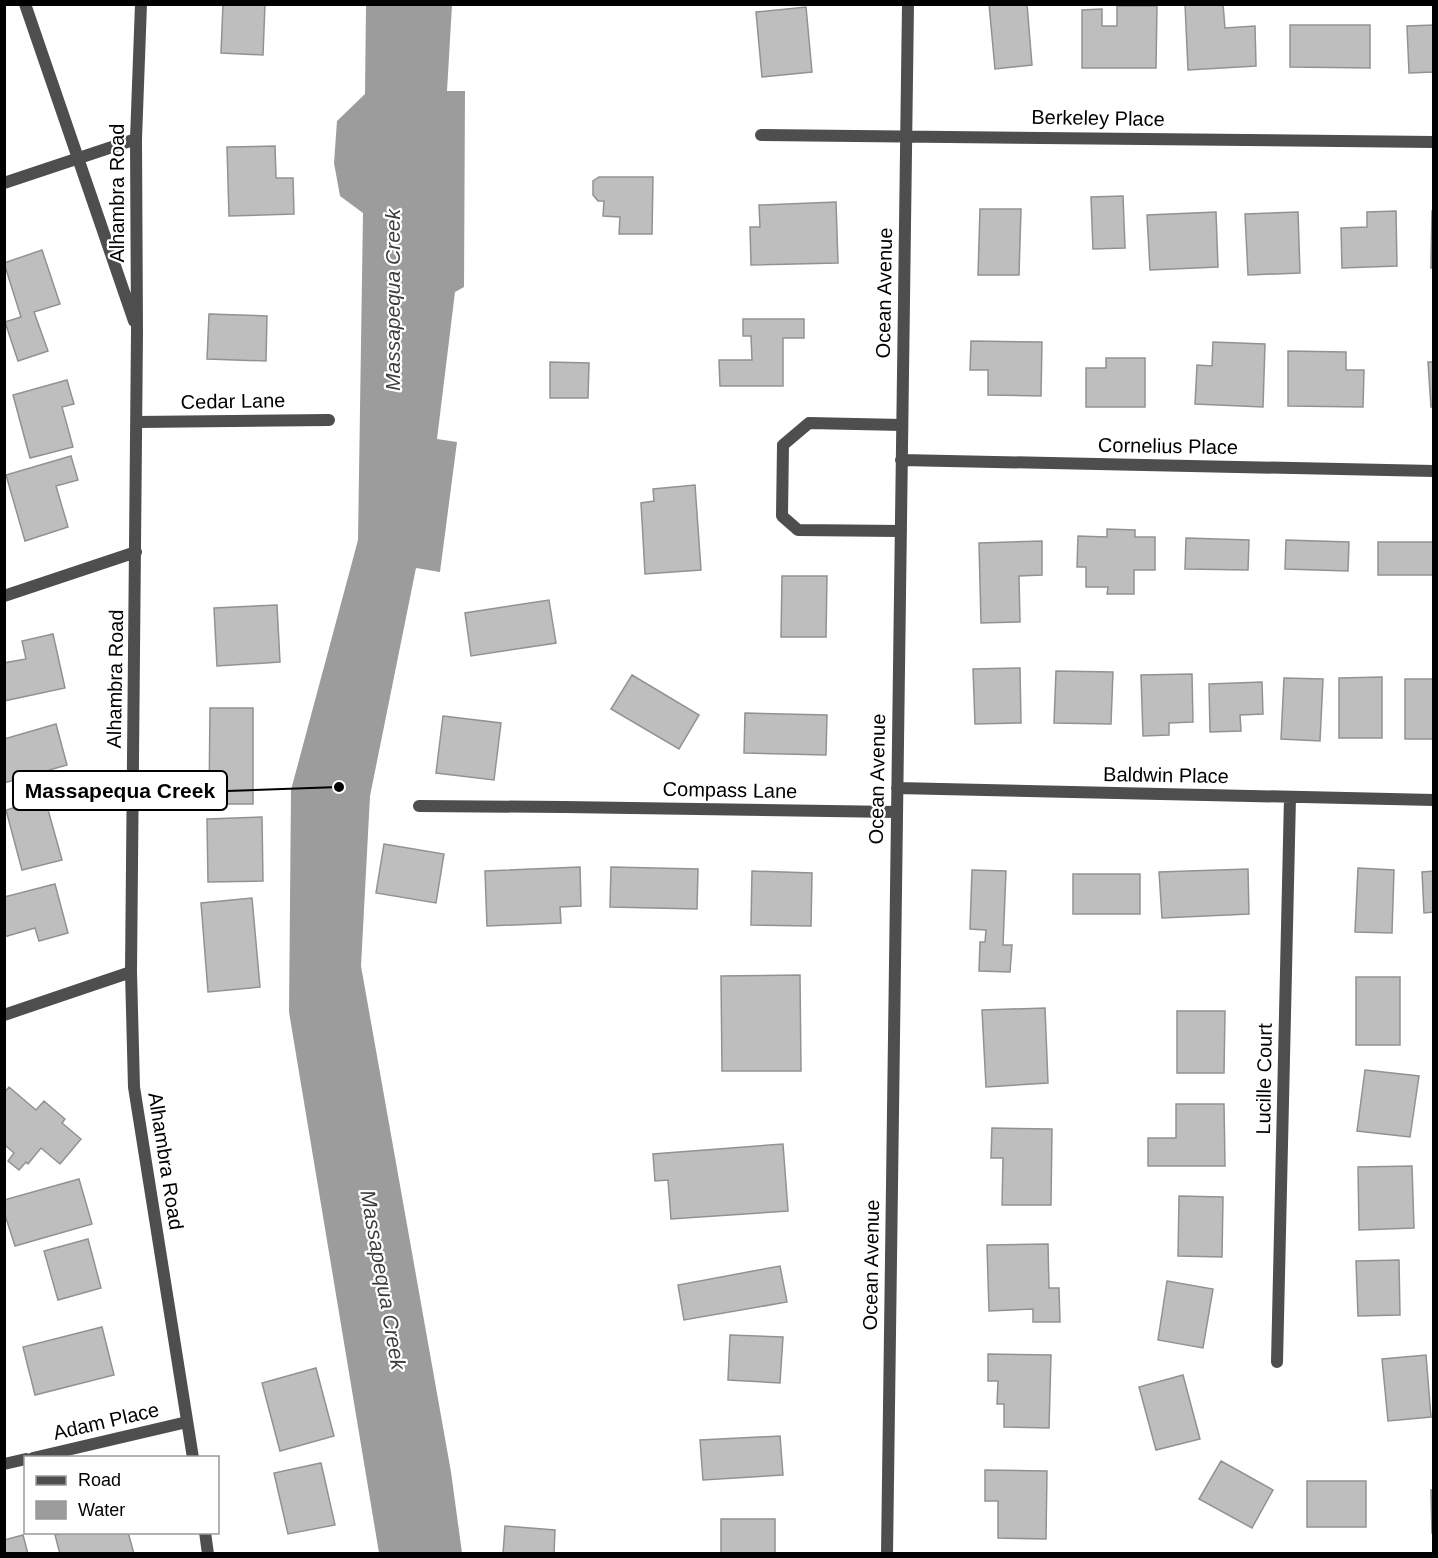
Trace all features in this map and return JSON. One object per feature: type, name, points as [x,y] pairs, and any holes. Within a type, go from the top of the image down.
[{"type":"street","points":[[25,4],[137,332]]},
{"type":"street","name":"Alhambra Road","points":[[141,4],[136,139],[137,422],[131,972],[134,1087],[193,1456]]},
{"type":"street","name":"Ocean Avenue","points":[[887,1554],[908,4]]},
{"type":"street","name":"Berkeley Place","points":[[761,135],[1434,142]]},
{"type":"street","points":[[4,183],[136,139]]},
{"type":"street","name":"Cedar Lane","points":[[137,422],[329,420]]},
{"type":"street","points":[[900,531],[798,530],[782,516],[783,444],[809,423],[902,425]]},
{"type":"street","name":"Cornelius Place","points":[[901,460],[1434,471]]},
{"type":"street","points":[[4,596],[136,552]]},
{"type":"street","name":"Baldwin Place","points":[[897,788],[1434,800]]},
{"type":"street","name":"Lucille Court","points":[[1276,1362],[1290,797]]},
{"type":"street","name":"Compass Lane","points":[[419,806],[896,812]]},
{"type":"street","points":[[4,1015],[131,972]]},
{"type":"street","name":"Adam Place","points":[[42,1456],[187,1422]]},
{"type":"street","points":[[4,1464],[24,1459]]},
{"type":"street","points":[[205,1534],[208,1554]]},
{"type":"water","points":[[366,5],[452,5],[447,91],[465,91],[464,287],[455,292],[437,439],[457,442],[440,572],[416,568],[370,796],[361,966],[451,1472],[462,1553],[379,1553],[289,1012],[291,790],[358,540],[363,213],[340,196],[334,163],[337,121],[365,94]]},
{"type":"building","points":[[223,4],[265,4],[263,55],[221,53]]},
{"type":"building","points":[[989,4],[1027,4],[1032,65],[995,69]]},
{"type":"building","points":[[1185,4],[1223,4],[1225,28],[1255,26],[1256,66],[1188,70]]},
{"type":"building","points":[[1117,6],[1157,6],[1156,68],[1082,68],[1082,10],[1102,9],[1102,26],[1117,26]]},
{"type":"building","points":[[806,7],[812,72],[762,77],[756,12]]},
{"type":"building","points":[[1290,25],[1370,25],[1370,68],[1290,67]]},
{"type":"building","points":[[1434,25],[1434,72],[1409,73],[1407,26]]},
{"type":"building","points":[[275,146],[276,178],[293,178],[294,214],[229,216],[227,147]]},
{"type":"building","points":[[599,177],[653,177],[652,234],[619,234],[620,217],[603,216],[604,201],[598,201],[593,195],[593,181]]},
{"type":"building","points":[[1123,196],[1125,248],[1093,249],[1091,197]]},
{"type":"building","points":[[836,202],[838,263],[751,265],[750,227],[760,227],[759,205]]},
{"type":"building","points":[[980,209],[1021,209],[1019,275],[978,275]]},
{"type":"building","points":[[1396,211],[1397,266],[1342,268],[1341,228],[1367,227],[1367,212]]},
{"type":"building","points":[[1432,211],[1434,211],[1434,268],[1431,268]]},
{"type":"building","points":[[1216,212],[1218,267],[1150,270],[1147,215]]},
{"type":"building","points":[[1298,212],[1300,273],[1248,275],[1245,214]]},
{"type":"building","points":[[42,250],[60,304],[34,312],[48,351],[18,361],[5,322],[21,317],[4,263]]},
{"type":"building","points":[[209,314],[267,316],[266,361],[207,359]]},
{"type":"building","points":[[743,319],[804,319],[804,338],[783,338],[783,386],[720,386],[719,360],[752,360],[751,336],[743,336]]},
{"type":"building","points":[[971,341],[1042,342],[1041,396],[988,395],[988,370],[970,370]]},
{"type":"building","points":[[1213,342],[1265,344],[1263,407],[1195,404],[1197,365],[1212,366]]},
{"type":"building","points":[[1288,351],[1346,352],[1346,370],[1364,370],[1363,407],[1288,406]]},
{"type":"building","points":[[1106,358],[1145,358],[1145,407],[1086,407],[1086,368],[1106,368]]},
{"type":"building","points":[[550,362],[589,363],[588,398],[550,398]]},
{"type":"building","points":[[1428,362],[1434,362],[1434,407],[1431,407]]},
{"type":"building","points":[[67,380],[74,404],[62,407],[73,447],[30,458],[13,395]]},
{"type":"building","points":[[71,456],[78,480],[56,486],[68,527],[25,541],[6,475]]},
{"type":"building","points":[[695,485],[701,570],[645,574],[641,503],[654,501],[653,489]]},
{"type":"building","points":[[1107,529],[1135,530],[1135,537],[1155,537],[1155,570],[1134,570],[1134,594],[1107,594],[1108,587],[1086,587],[1086,567],[1077,567],[1078,536],[1107,537]]},
{"type":"building","points":[[1186,538],[1249,540],[1248,570],[1185,569]]},
{"type":"building","points":[[1286,540],[1349,542],[1348,571],[1285,569]]},
{"type":"building","points":[[1042,541],[1042,575],[1019,576],[1020,622],[981,623],[979,543]]},
{"type":"building","points":[[1378,542],[1434,542],[1434,575],[1378,575]]},
{"type":"building","points":[[782,576],[827,576],[826,637],[781,637]]},
{"type":"building","points":[[549,600],[556,643],[471,656],[465,613]]},
{"type":"building","points":[[277,605],[280,662],[217,666],[214,608]]},
{"type":"building","points":[[53,634],[65,688],[4,701],[4,663],[26,659],[22,641]]},
{"type":"building","points":[[1020,668],[1021,723],[975,724],[973,669]]},
{"type":"building","points":[[1056,671],[1113,672],[1111,724],[1054,723]]},
{"type":"building","points":[[1192,674],[1193,722],[1169,723],[1169,735],[1143,736],[1141,675]]},
{"type":"building","points":[[632,675],[699,715],[679,749],[611,709]]},
{"type":"building","points":[[1382,677],[1382,738],[1339,738],[1339,678]]},
{"type":"building","points":[[1284,678],[1323,679],[1320,741],[1281,739]]},
{"type":"building","points":[[1405,679],[1434,679],[1434,739],[1405,739]]},
{"type":"building","points":[[1262,682],[1263,714],[1240,715],[1241,731],[1210,732],[1209,684]]},
{"type":"building","points":[[210,708],[253,708],[253,804],[209,804]]},
{"type":"building","points":[[745,713],[827,715],[826,755],[744,753]]},
{"type":"building","points":[[443,716],[501,723],[494,780],[436,773]]},
{"type":"building","points":[[56,724],[67,765],[4,783],[4,739]]},
{"type":"building","points":[[45,799],[62,860],[22,870],[6,810]]},
{"type":"building","points":[[262,817],[263,881],[208,882],[207,819]]},
{"type":"building","points":[[384,844],[444,854],[436,903],[376,893]]},
{"type":"building","points":[[580,867],[581,906],[560,907],[561,923],[487,926],[485,871]]},
{"type":"building","points":[[611,867],[698,869],[697,909],[610,907]]},
{"type":"building","points":[[1358,868],[1394,870],[1392,933],[1355,932]]},
{"type":"building","points":[[1248,869],[1249,914],[1162,918],[1159,872]]},
{"type":"building","points":[[972,870],[1006,871],[1003,945],[1012,945],[1010,972],[979,971],[980,942],[985,942],[986,930],[970,929]]},
{"type":"building","points":[[752,871],[812,873],[811,926],[751,925]]},
{"type":"building","points":[[1434,871],[1434,912],[1424,913],[1422,872]]},
{"type":"building","points":[[1073,874],[1140,874],[1140,914],[1073,914]]},
{"type":"building","points":[[55,884],[68,933],[39,941],[35,928],[4,937],[4,897]]},
{"type":"building","points":[[252,898],[260,987],[208,992],[201,903]]},
{"type":"building","points":[[800,975],[801,1071],[722,1071],[721,976]]},
{"type":"building","points":[[1356,977],[1400,977],[1400,1045],[1356,1045]]},
{"type":"building","points":[[1045,1008],[1048,1083],[986,1087],[982,1010]]},
{"type":"building","points":[[1177,1011],[1225,1011],[1224,1073],[1177,1073]]},
{"type":"building","points":[[1365,1070],[1419,1076],[1410,1137],[1357,1131]]},
{"type":"building","points":[[9,1087],[36,1110],[44,1101],[65,1119],[62,1123],[81,1139],[60,1164],[41,1148],[28,1164],[26,1162],[19,1170],[8,1161],[14,1153],[6,1146],[4,1148],[4,1093]]},
{"type":"building","points":[[1176,1104],[1224,1104],[1225,1166],[1148,1166],[1148,1138],[1176,1138]]},
{"type":"building","points":[[992,1128],[1052,1129],[1051,1205],[1002,1205],[1003,1158],[991,1158]]},
{"type":"building","points":[[783,1144],[788,1211],[671,1219],[668,1180],[655,1181],[653,1154]]},
{"type":"building","points":[[1412,1166],[1414,1228],[1359,1230],[1358,1167]]},
{"type":"building","points":[[79,1179],[92,1224],[15,1246],[4,1212],[4,1200]]},
{"type":"building","points":[[1179,1196],[1223,1197],[1222,1257],[1178,1256]]},
{"type":"building","points":[[88,1239],[101,1288],[58,1300],[44,1251]]},
{"type":"building","points":[[1048,1244],[1049,1288],[1059,1288],[1060,1322],[1033,1322],[1033,1309],[989,1311],[987,1245]]},
{"type":"building","points":[[1399,1260],[1400,1315],[1358,1316],[1356,1261]]},
{"type":"building","points":[[780,1266],[787,1302],[684,1320],[678,1285]]},
{"type":"building","points":[[1167,1281],[1213,1289],[1203,1348],[1158,1340]]},
{"type":"building","points":[[102,1327],[114,1375],[35,1395],[23,1347]]},
{"type":"building","points":[[730,1335],[783,1337],[780,1383],[728,1380]]},
{"type":"building","points":[[988,1354],[1051,1355],[1049,1428],[1004,1427],[1004,1404],[997,1404],[998,1381],[988,1381]]},
{"type":"building","points":[[1426,1355],[1431,1417],[1388,1421],[1382,1359]]},
{"type":"building","points":[[316,1368],[334,1436],[280,1451],[262,1383]]},
{"type":"building","points":[[1183,1375],[1200,1439],[1156,1450],[1139,1387]]},
{"type":"building","points":[[780,1436],[783,1475],[703,1480],[700,1440]]},
{"type":"building","points":[[1221,1461],[1273,1490],[1252,1528],[1199,1499]]},
{"type":"building","points":[[321,1463],[335,1525],[288,1534],[274,1473]]},
{"type":"building","points":[[985,1470],[1047,1471],[1046,1539],[998,1538],[998,1501],[985,1501]]},
{"type":"building","points":[[1307,1481],[1366,1481],[1366,1527],[1307,1527]]},
{"type":"building","points":[[1431,1490],[1434,1490],[1434,1533],[1432,1533]]},
{"type":"building","points":[[721,1519],[775,1519],[775,1554],[721,1554]]},
{"type":"building","points":[[505,1526],[555,1530],[554,1554],[503,1554]]},
{"type":"building","points":[[129,1534],[134,1554],[60,1554],[55,1535]]},
{"type":"building","points":[[23,1535],[28,1554],[4,1554],[4,1540]]},
{"type":"place","name":"Massapequa Creek","points":[[339,787]]}]
